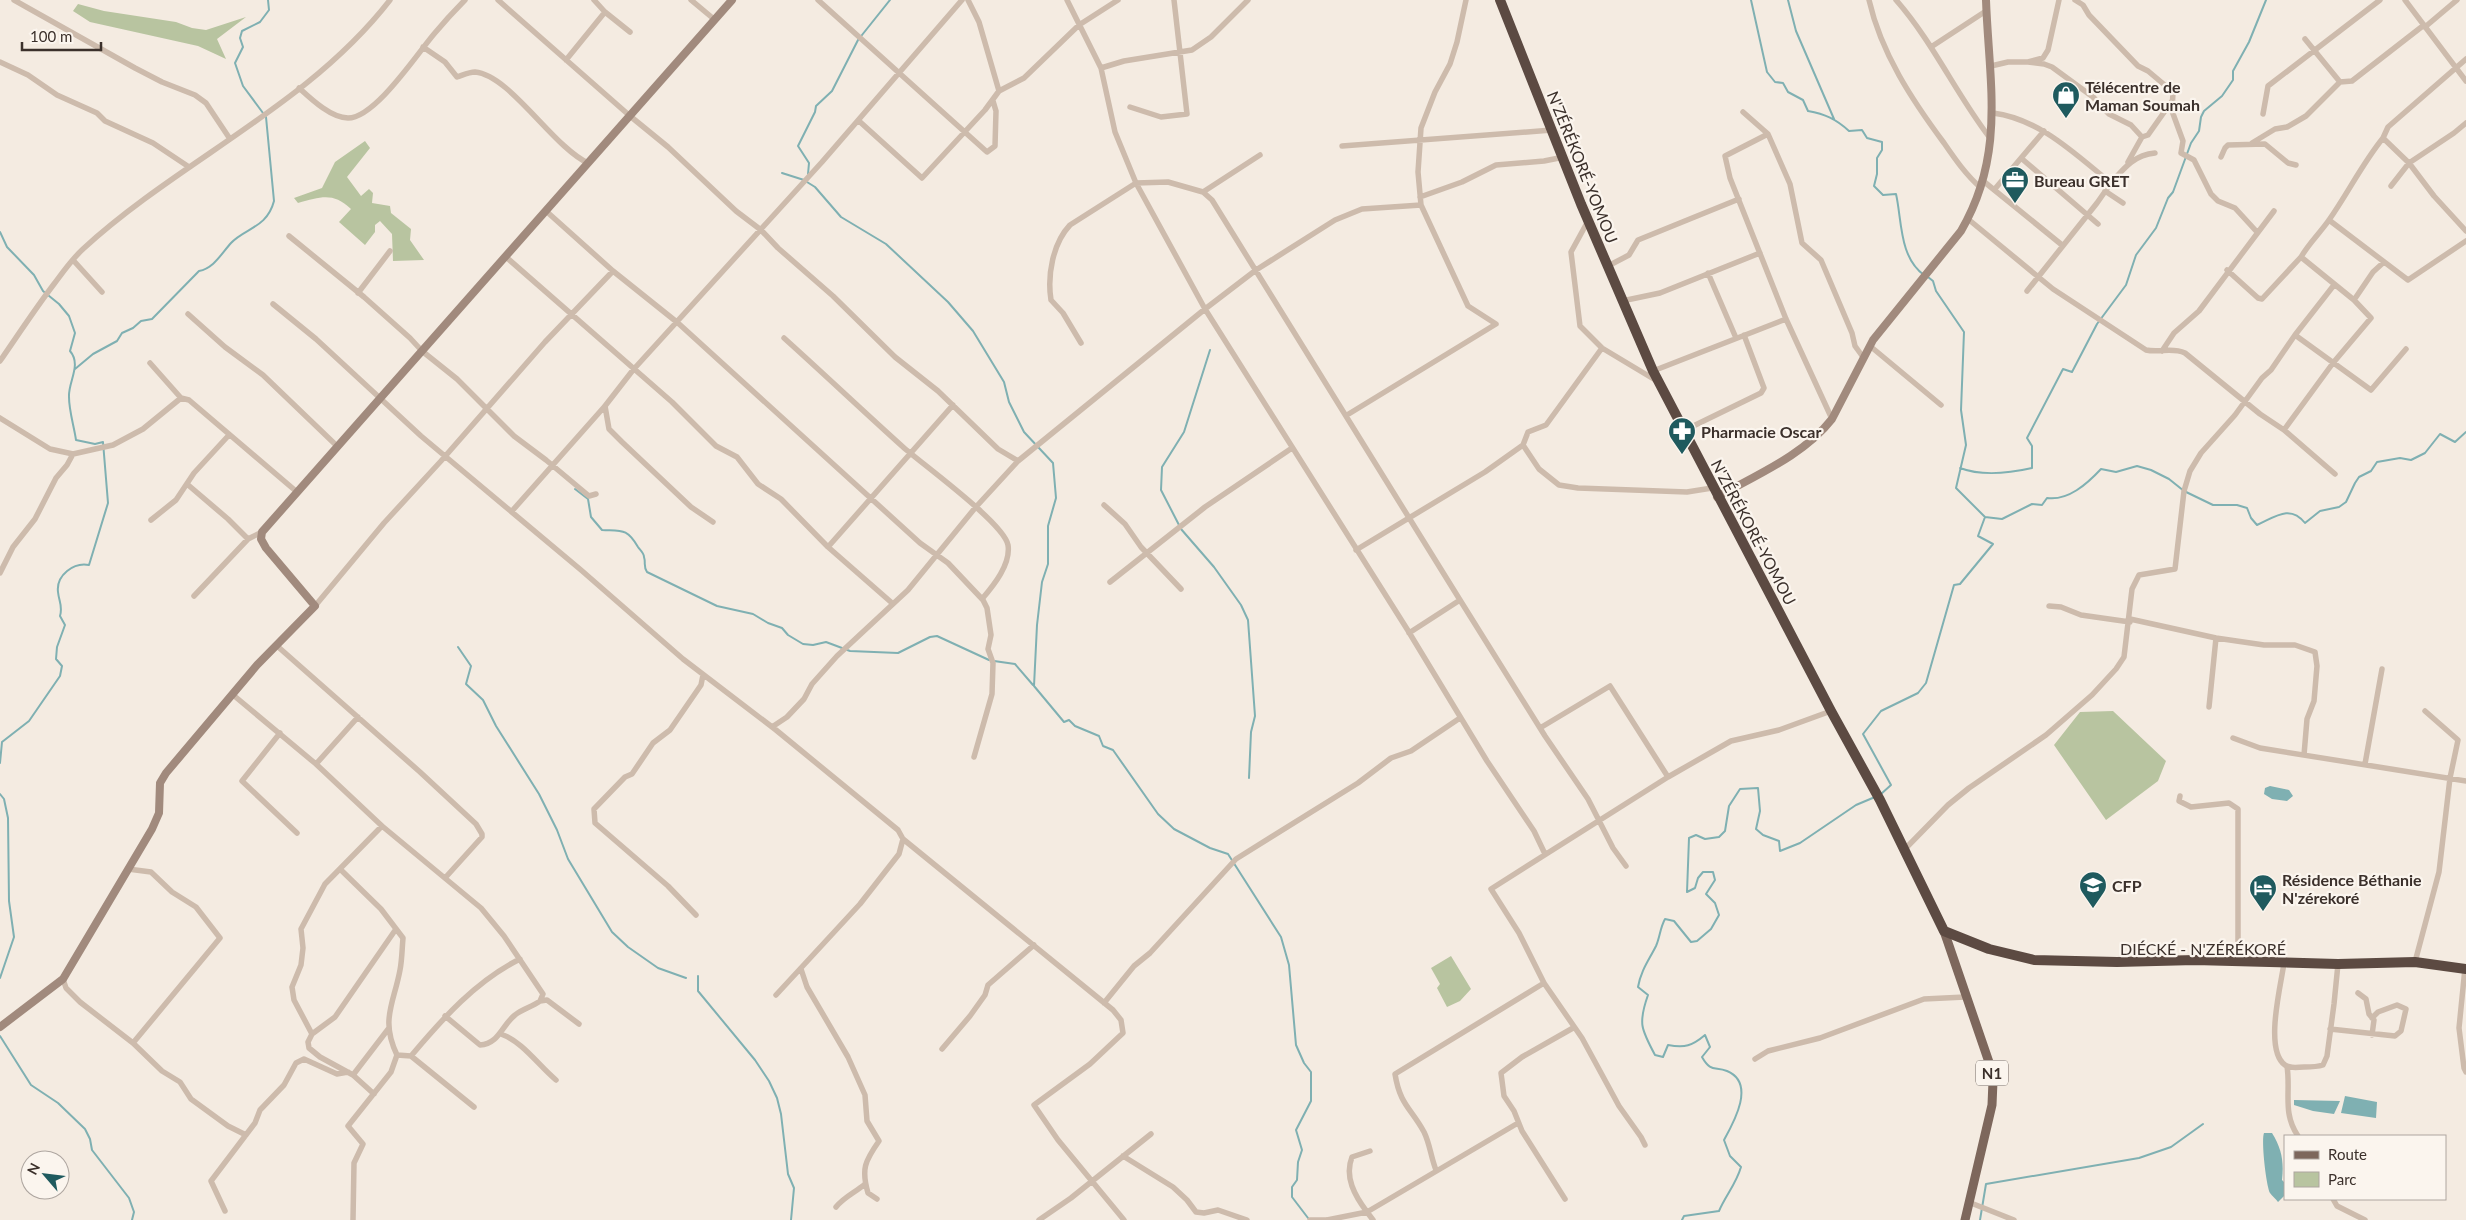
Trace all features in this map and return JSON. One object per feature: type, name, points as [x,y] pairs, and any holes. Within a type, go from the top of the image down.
[{"type":"highway","name":"N'ZÉRÉKORÉ-YOMOU","points":[[1500,0],[1564,157],[1588,222],[1653,371],[1715,492],[1878,796],[1944,931]]},
{"type":"highway","name":"DIÉCKÉ - N'ZÉRÉKORÉ","points":[[1944,931],[1988,949],[2034,960],[2117,962],[2238,960],[2338,964],[2415,962],[2465,968]]},
{"type":"main road","name":"N1","points":[[1944,931],[1965,997],[1985,1050],[1993,1081],[1992,1105],[1971,1203],[1965,1220]]},
{"type":"street","points":[[14,0],[135,68],[162,82],[196,95],[206,103],[230,139]]},
{"type":"street","points":[[0,361],[30,313],[73,260],[128,210],[300,88],[366,30],[390,0]]},
{"type":"street","points":[[300,88],[324,108],[348,118],[361,113],[385,95],[423,47],[465,0]]},
{"type":"street","points":[[498,0],[668,147],[736,211],[761,230],[791,260],[833,296],[895,358],[952,405],[998,449],[1018,461]]},
{"type":"street","points":[[594,0],[630,32]]},
{"type":"street","points":[[691,0],[715,20]]},
{"type":"street","points":[[194,596],[248,539],[262,532],[732,0]]},
{"type":"street","points":[[818,0],[900,72],[986,152],[996,146],[996,111],[993,101]]},
{"type":"street","points":[[512,511],[605,406],[633,370],[678,324],[859,121],[962,0]]},
{"type":"street","points":[[968,0],[979,22],[999,91]]},
{"type":"street","points":[[1067,0],[1101,68],[1115,132],[1136,183],[1205,309],[1409,633],[1460,718],[1534,831],[1545,854]]},
{"type":"street","points":[[859,121],[922,178],[993,101],[999,91],[1024,78],[1080,25],[1118,0]]},
{"type":"street","points":[[1130,107],[1161,117],[1187,114],[1174,0]]},
{"type":"street","points":[[1101,68],[1124,61],[1192,50],[1211,37],[1248,0]]},
{"type":"street","points":[[1347,415],[1496,324],[1468,306],[1421,205],[1420,197],[1418,172],[1421,128],[1430,103],[1450,64],[1466,0]]},
{"type":"street","points":[[1869,0],[1878,34],[1900,77],[1930,124],[1969,177],[1994,190],[2062,245]]},
{"type":"street","points":[[1896,0],[1932,47],[1973,116],[1992,140]]},
{"type":"street","points":[[1523,445],[1540,469],[1559,485],[1578,488],[1715,492],[1810,444],[1832,419],[1870,346],[1887,319],[1925,275],[1968,219],[1981,184],[1992,140],[1993,113],[1986,0]]},
{"type":"street","points":[[2028,62],[2043,58],[2048,50],[2059,0]]},
{"type":"street","points":[[2075,0],[2083,5],[2089,15],[2138,66],[2148,71],[2173,92],[2172,111],[2183,141],[2180,153],[2194,160],[2211,194],[2218,201],[2235,208],[2257,232]]},
{"type":"street","points":[[2263,114],[2268,86],[2380,0]]},
{"type":"street","points":[[2405,0],[2466,81]]},
{"type":"street","points":[[2252,143],[2275,129],[2287,127],[2306,116],[2340,82],[2352,81],[2457,0]]},
{"type":"street","points":[[1932,47],[1986,11]]},
{"type":"street","points":[[566,60],[606,12]]},
{"type":"street","points":[[2305,39],[2340,82]]},
{"type":"street","points":[[423,47],[445,62],[457,77],[477,72],[500,84],[524,106],[530,109],[546,128],[572,153],[588,163]]},
{"type":"street","points":[[2227,270],[2258,298],[2262,299],[2300,257],[2313,237],[2329,220],[2364,161],[2383,138],[2388,127],[2466,59]]},
{"type":"street","points":[[0,62],[28,76],[57,95],[97,113],[105,121],[153,143],[189,166]]},
{"type":"street","points":[[1990,66],[2008,62],[2028,62],[2052,67],[2093,97],[2108,114],[2131,125],[2142,137]]},
{"type":"street","points":[[2027,291],[2128,162],[2142,137],[2148,134],[2173,100]]},
{"type":"street","points":[[1743,112],[1768,134],[1790,184],[1802,243],[1820,260],[1852,333],[1855,346],[1864,357]]},
{"type":"street","points":[[1993,113],[2012,116],[2044,131],[2111,183]]},
{"type":"street","points":[[2391,186],[2409,163],[2454,134],[2466,123]]},
{"type":"street","points":[[1342,146],[1552,130]]},
{"type":"street","points":[[1994,190],[2044,131]]},
{"type":"street","points":[[1768,134],[1725,156],[1730,178],[1786,319],[1832,419]]},
{"type":"street","points":[[2383,138],[2409,163],[2434,196],[2466,231]]},
{"type":"street","points":[[2221,158],[2228,145],[2265,144],[2288,162],[2296,165]]},
{"type":"street","points":[[1203,192],[1260,154]]},
{"type":"street","points":[[2128,162],[2143,154],[2155,154]]},
{"type":"street","points":[[1420,197],[1454,186],[1496,165],[1544,162],[1564,157]]},
{"type":"street","points":[[2021,158],[2098,224]]},
{"type":"street","points":[[1081,344],[1063,313],[1051,300],[1050,281],[1058,240],[1070,224],[1136,183],[1168,182],[1203,192],[1212,200],[1540,728],[1568,767],[1600,820],[1613,848],[1626,866]]},
{"type":"street","points":[[2105,191],[2123,203]]},
{"type":"street","points":[[1608,266],[1629,255],[1638,240],[1739,199]]},
{"type":"street","points":[[772,727],[787,717],[804,699],[812,684],[892,603],[908,590],[975,508],[1018,461],[1205,309],[1256,270],[1336,220],[1362,209],[1421,205]]},
{"type":"street","points":[[546,211],[613,271],[678,324],[920,544],[948,563],[982,599],[987,608],[991,635],[988,644],[993,663],[992,694],[974,757]]},
{"type":"street","points":[[2162,351],[2174,333],[2198,310],[2274,211]]},
{"type":"street","points":[[1968,219],[2038,277],[2146,350],[2162,351],[2174,349],[2185,353],[2260,414],[2284,430],[2335,474]]},
{"type":"street","points":[[2329,220],[2408,280],[2466,241]]},
{"type":"street","points":[[1588,222],[1571,252],[1580,326],[1602,348],[1658,381]]},
{"type":"street","points":[[289,236],[457,379],[514,436],[588,496],[596,494]]},
{"type":"street","points":[[358,293],[390,251]]},
{"type":"street","points":[[1622,301],[1660,293],[1760,254]]},
{"type":"street","points":[[506,257],[633,370],[672,402],[716,446],[737,457],[758,484],[781,499],[828,547],[892,603]]},
{"type":"street","points":[[2284,430],[2333,364],[2371,318],[2354,300],[2334,286],[2300,257]]},
{"type":"street","points":[[73,260],[102,292]]},
{"type":"street","points":[[2354,300],[2373,272],[2384,262]]},
{"type":"street","points":[[0,1027],[63,979],[152,829],[159,813],[160,783],[232,694],[276,645],[315,606],[384,523],[446,456],[546,342],[613,271]]},
{"type":"street","points":[[1708,273],[1736,338]]},
{"type":"street","points":[[1905,849],[1955,800],[2046,736],[2092,695],[2124,657],[2130,620],[2132,589],[2139,575],[2175,569],[2184,491],[2190,471],[2201,453],[2262,378],[2271,370],[2295,335],[2334,286]]},
{"type":"street","points":[[273,304],[316,339],[379,398],[446,456],[704,675],[772,727],[898,830],[902,839],[1034,945],[1104,1003],[1121,1020],[1123,1033],[1090,1064],[1034,1105],[1058,1140],[1124,1220]]},
{"type":"street","points":[[188,314],[225,347],[263,375],[338,447]]},
{"type":"street","points":[[1653,371],[1786,319]]},
{"type":"street","points":[[1684,431],[1760,393],[1764,388],[1744,335]]},
{"type":"street","points":[[2295,335],[2371,390],[2406,350]]},
{"type":"street","points":[[784,338],[911,453],[938,472],[975,508],[988,517],[1008,543],[1008,558],[982,599]]},
{"type":"street","points":[[1870,346],[1941,405]]},
{"type":"street","points":[[1356,550],[1461,487],[1523,445],[1528,432],[1546,424],[1602,348]]},
{"type":"street","points":[[150,363],[181,398],[189,400],[297,492]]},
{"type":"street","points":[[0,418],[50,449],[73,454],[113,445],[143,429],[181,398]]},
{"type":"street","points":[[828,547],[952,405]]},
{"type":"street","points":[[605,406],[609,428],[622,442],[691,507],[714,522]]},
{"type":"street","points":[[152,520],[176,500],[194,473],[229,435]]},
{"type":"street","points":[[1110,582],[1204,507],[1292,448]]},
{"type":"street","points":[[0,573],[13,547],[35,519],[56,478],[68,465],[73,454]]},
{"type":"street","points":[[187,484],[248,539]]},
{"type":"street","points":[[1104,505],[1125,524],[1147,553],[1181,589]]},
{"type":"street","points":[[262,532],[261,539],[266,548],[315,606]]},
{"type":"street","points":[[1409,633],[1460,600]]},
{"type":"street","points":[[2049,606],[2061,607],[2081,615],[2130,620],[2216,638],[2264,645],[2295,644],[2315,652],[2317,666],[2314,701],[2307,720],[2304,755]]},
{"type":"street","points":[[2210,707],[2216,638]]},
{"type":"street","points":[[276,645],[476,824],[482,834],[482,838],[445,878]]},
{"type":"street","points":[[2364,764],[2382,669]]},
{"type":"street","points":[[696,914],[656,875],[594,823],[594,809],[625,777],[632,774],[653,743],[670,730],[702,685],[704,675]]},
{"type":"street","points":[[1540,728],[1610,686],[1668,777]]},
{"type":"street","points":[[232,694],[316,764],[382,826],[481,908],[504,936],[547,1000],[579,1024]]},
{"type":"street","points":[[1645,1146],[1606,1084],[1582,1038],[1573,1028],[1544,983],[1519,933],[1491,889],[1668,777],[1731,741],[1779,730],[1831,711]]},
{"type":"street","points":[[2415,962],[2439,872],[2450,778],[2458,740],[2425,711]]},
{"type":"street","points":[[316,764],[358,717]]},
{"type":"street","points":[[1104,1003],[1134,966],[1150,953],[1231,863],[1358,783],[1391,758],[1411,751],[1460,718]]},
{"type":"street","points":[[280,733],[242,781],[297,833]]},
{"type":"street","points":[[2233,738],[2260,748],[2466,781]]},
{"type":"street","points":[[2180,796],[2179,801],[2186,806],[2229,803],[2238,809],[2238,960]]},
{"type":"street","points":[[312,1034],[294,1000],[292,986],[300,965],[303,948],[301,929],[325,884],[382,826]]},
{"type":"street","points":[[776,995],[860,904],[899,854],[902,839]]},
{"type":"street","points":[[128,869],[151,872],[172,892],[196,907],[220,938],[133,1043]]},
{"type":"street","points":[[340,870],[381,909],[403,938],[401,969],[388,1012],[397,1054],[391,1072],[348,1126],[363,1144],[354,1162],[352,1220]]},
{"type":"street","points":[[374,1094],[350,1073],[320,1057],[309,1048],[308,1042],[312,1034],[335,1017],[396,929]]},
{"type":"street","points":[[942,1049],[970,1016],[985,995],[988,985],[1034,945]]},
{"type":"street","points":[[411,1056],[445,1016],[486,978],[520,959]]},
{"type":"street","points":[[2284,963],[2274,1025],[2278,1057],[2287,1066],[2288,1084],[2286,1100],[2294,1131],[2297,1135]]},
{"type":"street","points":[[2287,1066],[2323,1065],[2327,1056],[2338,964]]},
{"type":"street","points":[[2465,968],[2460,1028],[2466,1072]]},
{"type":"street","points":[[800,969],[807,987],[854,1070],[865,1095],[867,1121],[879,1141],[866,1162],[863,1177],[868,1193],[878,1199]]},
{"type":"street","points":[[63,979],[66,988],[80,1002],[133,1043],[146,1058],[180,1082],[191,1099],[228,1126],[246,1135]]},
{"type":"street","points":[[1436,1170],[1430,1157],[1425,1134],[1404,1104],[1394,1074],[1544,983]]},
{"type":"street","points":[[2358,993],[2366,999],[2374,1020],[2372,1035]]},
{"type":"street","points":[[540,1001],[543,994]]},
{"type":"street","points":[[1755,1059],[1768,1051],[1820,1038],[1924,999],[1965,997]]},
{"type":"street","points":[[445,1016],[480,1045],[488,1045],[501,1034],[508,1022],[516,1014],[540,1001],[547,1000]]},
{"type":"street","points":[[2330,1029],[2395,1036],[2401,1031],[2406,1009],[2397,1005],[2378,1012],[2372,1018]]},
{"type":"street","points":[[225,1211],[212,1181],[255,1123],[260,1110],[284,1085],[300,1059],[338,1074],[350,1073],[390,1028]]},
{"type":"street","points":[[1565,1199],[1518,1123],[1514,1111],[1504,1096],[1501,1073],[1522,1057],[1573,1028]]},
{"type":"street","points":[[501,1034],[512,1038],[539,1066],[556,1080]]},
{"type":"street","points":[[397,1054],[411,1056],[474,1107]]},
{"type":"street","points":[[1311,1220],[1326,1220],[1367,1212],[1518,1123]]},
{"type":"street","points":[[1039,1220],[1152,1134]]},
{"type":"street","points":[[1370,1151],[1352,1157],[1348,1168],[1349,1179],[1373,1220]]},
{"type":"street","points":[[1123,1156],[1173,1188],[1187,1200],[1196,1212],[1204,1213],[1218,1210],[1247,1220]]},
{"type":"street","points":[[836,1207],[842,1200],[854,1194],[865,1184]]},
{"type":"street","points":[[2334,1200],[2337,1206],[2365,1220]]},
{"type":"street","points":[[1971,1203],[2014,1220]]},
{"type":"green space","points":[[78,4],[104,11],[176,22],[192,28],[206,30],[246,17],[217,39],[226,59],[198,46],[90,22],[73,11]]},
{"type":"green space","points":[[365,141],[370,148],[347,177],[361,196],[369,189],[373,193],[372,203],[390,206],[391,213],[411,229],[410,240],[424,260],[393,261],[392,234],[380,221],[375,225],[375,232],[365,245],[339,222],[351,209],[338,200],[326,197],[298,203],[294,198],[322,188],[335,162]]},
{"type":"green space","points":[[2113,711],[2166,761],[2158,781],[2106,820],[2054,745],[2080,712]]},
{"type":"green space","points":[[1451,956],[1471,989],[1460,1001],[1447,1007],[1437,988],[1440,984],[1431,968]]},
{"type":"water","points":[[2270,786],[2289,790],[2293,796],[2287,801],[2272,799],[2264,794],[2265,788]]},
{"type":"water","points":[[2345,1096],[2377,1102],[2376,1118],[2341,1113]]},
{"type":"water","points":[[2294,1100],[2340,1101],[2334,1114],[2313,1111],[2294,1105]]},
{"type":"water","points":[[2264,1133],[2272,1133],[2282,1156],[2284,1196],[2278,1202],[2270,1193],[2267,1181]]},
{"type":"waterway","points":[[263,113],[243,86],[235,63],[243,47],[240,38],[242,31],[260,22],[269,10],[268,0]]},
{"type":"waterway","points":[[808,174],[809,163],[798,146],[815,112],[816,106],[832,91],[858,40],[890,0]]},
{"type":"waterway","points":[[1751,0],[1767,72],[1775,82],[1783,83],[1788,92],[1803,100],[1808,111],[1830,118],[1840,123],[1849,131],[1862,130],[1867,138],[1882,142],[1882,150],[1877,158],[1877,174],[1874,186],[1883,195],[1896,194],[1906,248],[1910,258],[1924,275]]},
{"type":"waterway","points":[[1788,0],[1796,31],[1834,119]]},
{"type":"waterway","points":[[1960,468],[1968,471],[1996,473],[2032,468],[2032,446],[2027,438],[2063,369],[2072,372],[2097,324],[2126,285],[2136,255],[2156,228],[2168,198],[2173,192],[2191,143],[2199,131],[2201,117],[2204,111],[2222,96],[2233,80],[2233,71],[2249,42],[2266,0]]},
{"type":"waterway","points":[[75,369],[93,354],[117,341],[122,333],[133,328],[141,321],[152,319],[199,271],[213,264],[231,243],[266,217],[274,201],[266,117]]},
{"type":"waterway","points":[[782,173],[804,180]]},
{"type":"waterway","points":[[807,182],[815,187],[841,217],[886,244],[948,302],[973,331],[1004,382],[1009,402],[1024,432],[1053,463],[1056,498],[1048,526],[1048,564],[1042,582],[1037,625],[1034,686],[1064,722],[1069,720],[1075,726],[1099,736],[1103,746],[1113,750],[1158,814],[1174,829],[1210,848],[1228,854],[1281,937],[1289,965],[1296,1045],[1304,1063],[1311,1072],[1311,1101],[1296,1130],[1302,1150],[1298,1162],[1297,1180],[1292,1187],[1292,1197],[1308,1218]]},
{"type":"waterway","points":[[0,232],[7,247],[34,275],[43,291],[59,304],[69,316],[75,333],[70,351],[75,362],[75,368],[69,397],[76,440],[95,444],[103,442],[108,503],[89,565],[78,566],[67,571],[58,586],[61,607],[60,616],[65,625],[57,647],[56,659],[62,666],[60,676],[29,721],[2,742],[0,763]]},
{"type":"waterway","points":[[1881,794],[1891,785],[1863,734],[1881,711],[1918,693],[1926,683],[1954,585],[1960,584],[1993,544],[1978,536],[1985,517],[1956,488],[1966,445],[1961,410],[1964,332],[1936,291],[1933,281],[1928,277]]},
{"type":"waterway","points":[[1179,525],[1161,490],[1162,467],[1184,432],[1210,350]]},
{"type":"waterway","points":[[1985,517],[2002,519],[2032,504],[2042,505],[2047,498],[2062,497],[2070,494],[2083,486],[2101,469],[2116,472],[2137,466],[2151,470],[2169,479],[2184,491],[2213,505],[2237,505],[2247,508],[2251,518],[2257,525],[2276,516],[2288,513],[2294,514],[2305,523],[2320,511],[2339,507],[2346,502],[2359,477],[2371,471],[2377,462],[2400,458],[2411,460],[2425,453],[2440,434],[2455,442],[2466,432]]},
{"type":"waterway","points":[[575,489],[588,499],[591,517],[602,530],[619,531],[631,536],[643,554],[647,572],[717,606],[753,614],[768,623],[782,628],[788,635],[803,644],[813,645],[826,642],[850,651],[898,653],[930,637],[937,636],[989,660]]},
{"type":"waterway","points":[[1181,529],[1214,567],[1241,605],[1248,620],[1255,716],[1251,732],[1249,778]]},
{"type":"waterway","points":[[458,647],[471,666],[466,684],[483,700],[496,726],[539,794],[557,830],[568,859],[612,932],[628,947],[658,968],[686,978]]},
{"type":"waterway","points":[[994,661],[1015,664],[1033,685]]},
{"type":"waterway","points":[[1682,1220],[1684,1216],[1719,1211],[1741,1167],[1730,1156],[1724,1140],[1733,1123],[1740,1103],[1740,1084],[1736,1077],[1727,1071],[1713,1068],[1705,1062],[1702,1057],[1710,1047],[1705,1035],[1688,1045],[1668,1045],[1663,1057],[1655,1055],[1642,1026],[1648,995],[1638,987],[1639,981],[1656,946],[1665,919],[1674,921],[1691,942],[1697,941],[1711,929],[1719,915],[1715,903],[1706,894],[1715,880],[1713,872],[1703,872],[1698,878],[1695,888],[1687,892],[1689,838],[1696,835],[1705,839],[1719,837],[1725,831],[1729,806],[1740,789],[1758,788],[1760,811],[1756,829],[1763,835],[1779,841],[1780,851],[1800,843],[1856,805],[1875,797]]},
{"type":"waterway","points":[[0,794],[4,799],[8,818],[9,901],[14,937],[0,978]]},
{"type":"waterway","points":[[698,976],[698,991],[755,1060],[769,1081],[777,1098],[781,1114],[788,1174],[794,1188],[791,1220]]},
{"type":"waterway","points":[[0,1036],[31,1085],[58,1103],[85,1129],[90,1139],[92,1150],[129,1198],[134,1212],[132,1220]]},
{"type":"waterway","points":[[1980,1220],[1986,1184],[2139,1158],[2171,1147],[2203,1124]]},
{"type":"place","name":"Télécentre de Maman Soumah","points":[[2066,119]]},
{"type":"place","name":"Bureau GRET","points":[[2015,204]]},
{"type":"place","name":"Pharmacie Oscar","points":[[1682,455]]},
{"type":"place","name":"CFP","points":[[2093,909]]},
{"type":"place","name":"Résidence Béthanie N'zérekoré","points":[[2263,912]]}]
